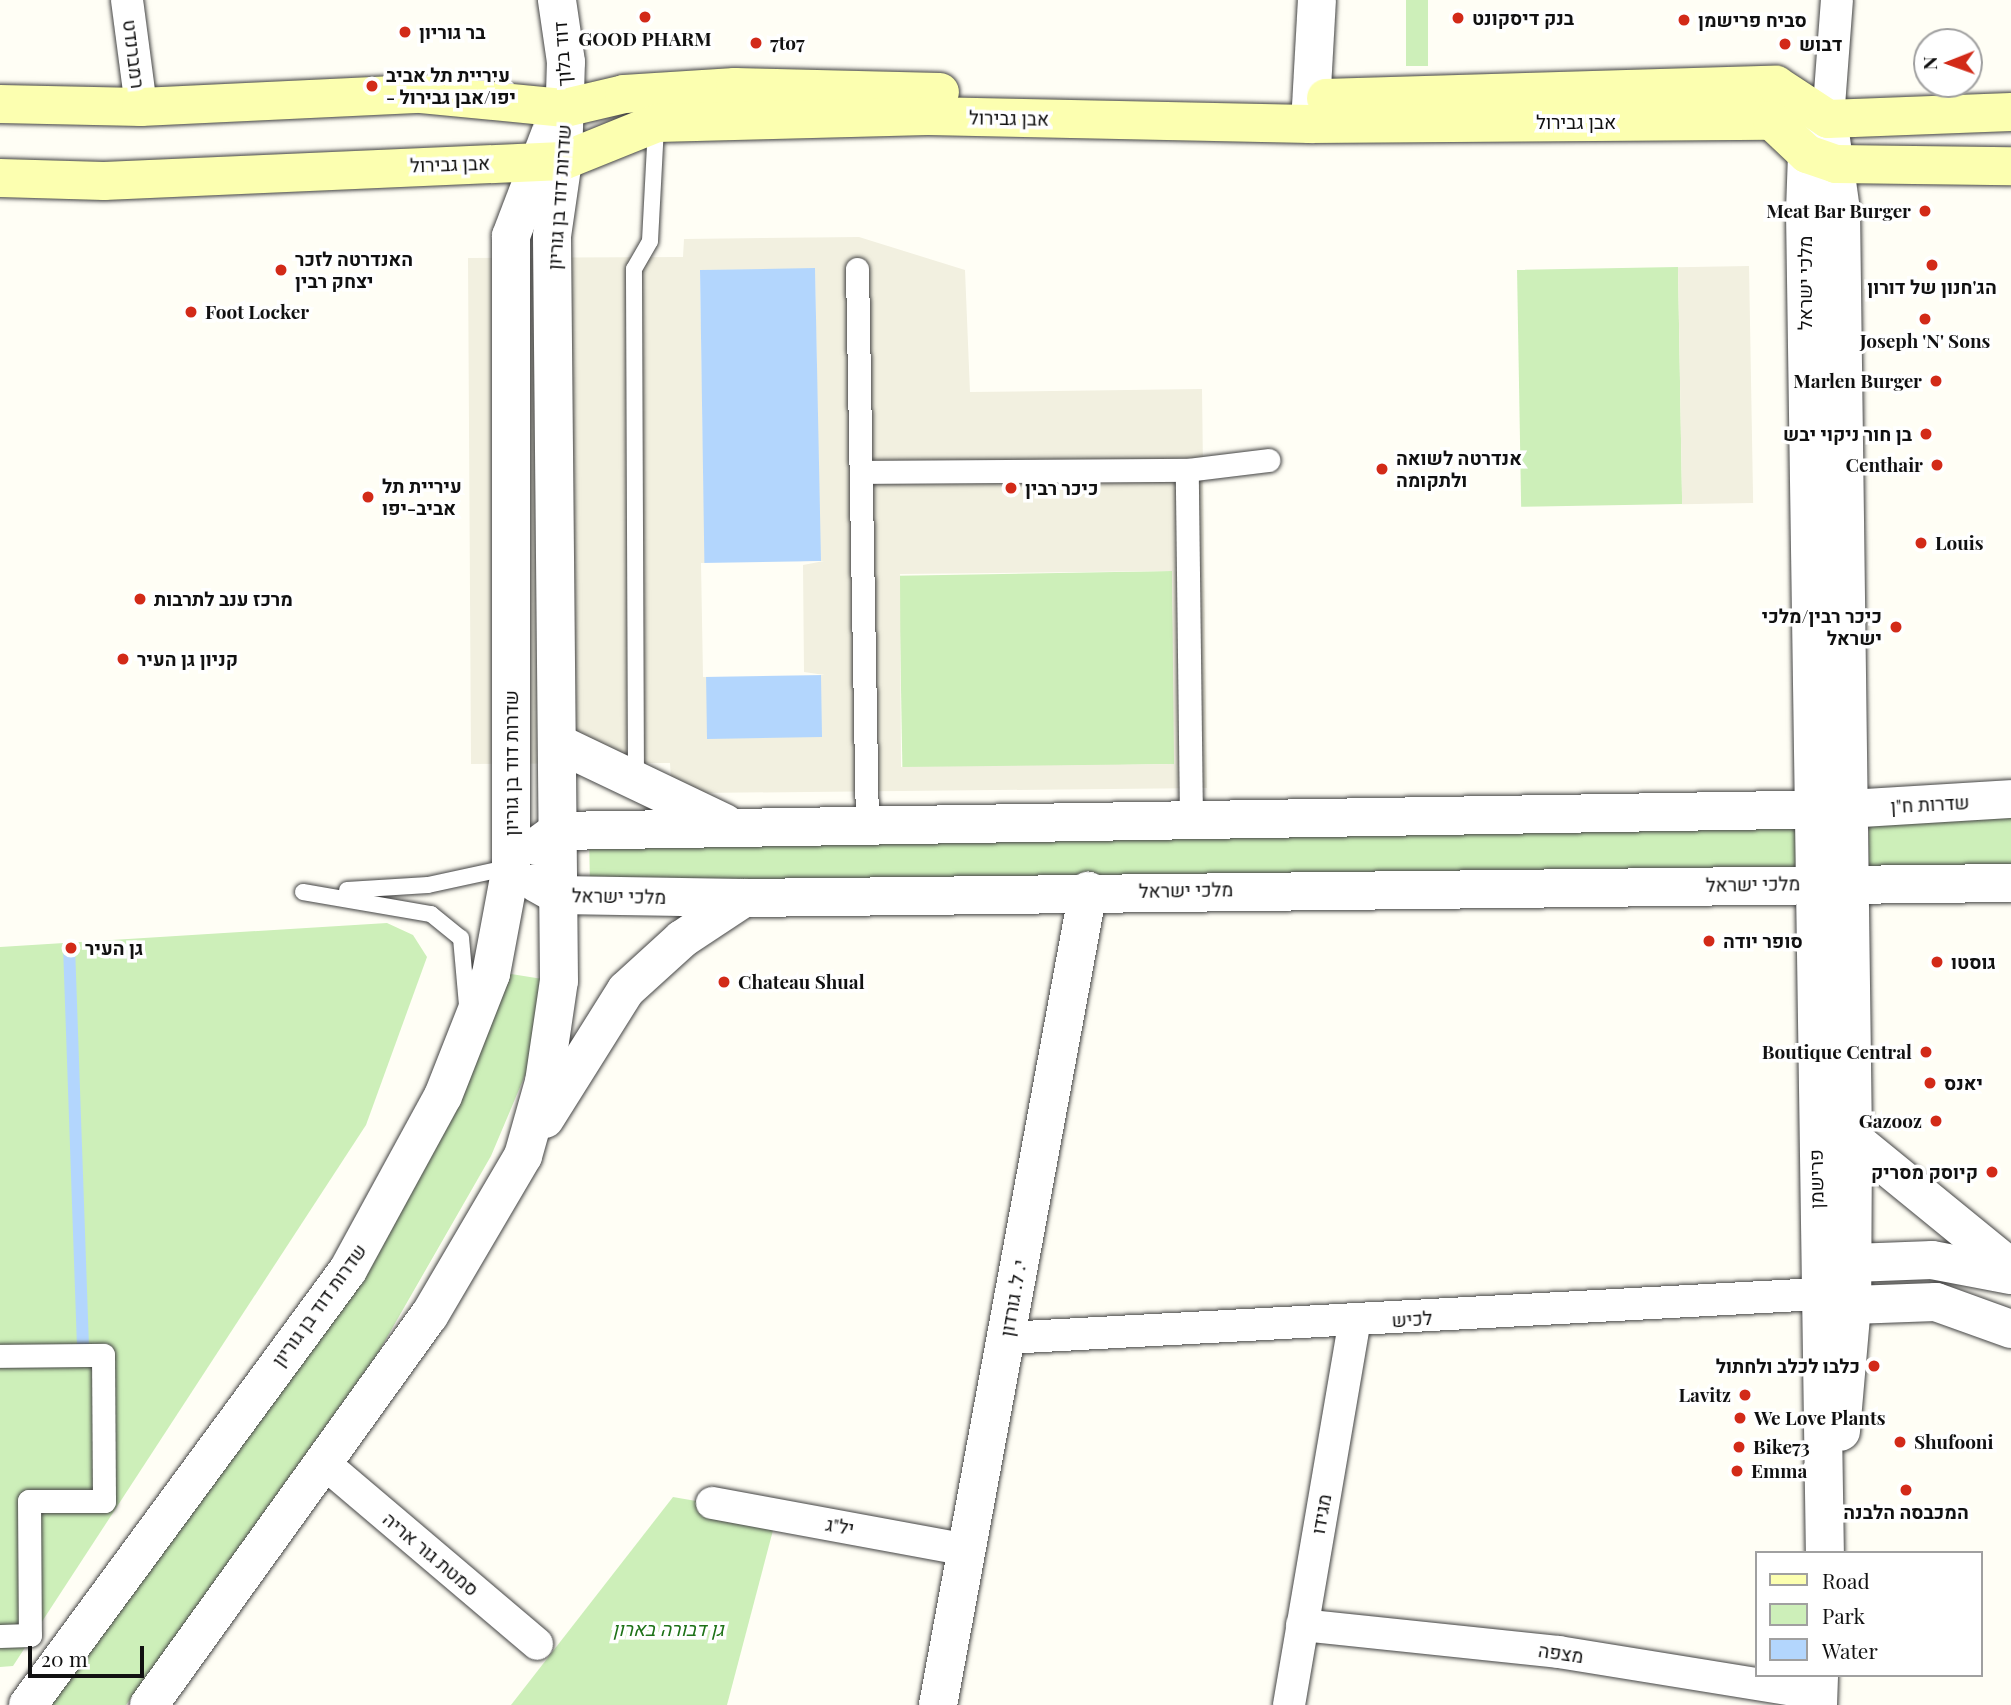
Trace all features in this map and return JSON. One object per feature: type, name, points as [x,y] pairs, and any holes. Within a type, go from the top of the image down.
[{"type":"main road","name":"אבן גבירול","points":[[0,178],[104,181],[549,162],[657,123],[1310,111],[1776,85],[1828,119]]},
{"type":"main road","name":"אבן גבירול","points":[[0,104],[141,107],[421,94],[565,108],[624,94],[735,87],[1310,111],[1772,121],[1822,159]]},
{"type":"main road","points":[[1828,119],[2011,112]]},
{"type":"main road","points":[[1822,159],[2011,166]]},
{"type":"street","name":"רמברנדט","points":[[127,0],[141,107]]},
{"type":"street","name":"דוד בלוך","points":[[557,0],[565,108]]},
{"type":"street","points":[[1310,111],[1317,0]]},
{"type":"street","points":[[1822,159],[1828,119],[1837,0]]},
{"type":"street","name":"שדרות דוד בן גוריון","points":[[29,1705],[348,1270],[392,1198],[491,974],[510,867],[511,236],[549,162],[565,108]]},
{"type":"street","name":"מלכי ישראל","points":[[510,867],[558,895],[744,898],[1088,891],[1830,883],[1848,809],[1822,159]]},
{"type":"street","name":"מלכי ישראל","points":[[1811,810],[1822,159]]},
{"type":"street","name":"שדרות דוד בן גוריון","points":[[149,1705],[402,1358],[523,1156],[555,1020],[558,831],[549,162]]},
{"type":"street","points":[[858,269],[867,825]]},
{"type":"street","points":[[862,472],[1186,470],[1268,460]]},
{"type":"street","points":[[1186,470],[1191,820]]},
{"type":"street","points":[[557,743],[639,785],[736,828]]},
{"type":"street","name":"שדרות ח\"ן","points":[[1848,809],[2011,799]]},
{"type":"street","points":[[510,867],[558,831],[1848,809]]},
{"type":"street","name":"פרישמן","points":[[1811,810],[1830,883],[1853,1139],[1853,1263]]},
{"type":"street","points":[[1830,883],[2011,883]]},
{"type":"street","name":"פרישמן","points":[[1825,1550],[1835,1300],[1830,883]]},
{"type":"street","name":"י. ל. גורדון","points":[[938,1705],[1088,891]]},
{"type":"street","points":[[523,1156],[626,990],[682,939],[744,898]]},
{"type":"street","points":[[1853,1139],[2011,1268]]},
{"type":"street","points":[[2011,1275],[1943,1260],[1853,1263],[1835,1300],[1936,1302],[2011,1329]]},
{"type":"street","name":"לכיש","points":[[1006,1338],[1835,1300]]},
{"type":"street","name":"מגידו","points":[[1289,1705],[1354,1323]]},
{"type":"street","points":[[0,1356],[103,1355],[104,1501],[29,1501],[30,1635],[0,1636]]},
{"type":"street","name":"סמטת גור אריה","points":[[325,1464],[537,1644]]},
{"type":"street","name":"יל\"ג","points":[[712,1503],[967,1550]]},
{"type":"street","name":"מצפה","points":[[1302,1625],[1559,1652],[1819,1691]]},
{"type":"lane","points":[[639,785],[634,269],[650,242],[657,123]]},
{"type":"lane","points":[[468,1031],[467,969],[454,932],[431,915],[388,902],[303,892],[428,885],[510,867]]},
{"type":"green space","points":[[1406,0],[1428,0],[1428,66],[1406,66]]},
{"type":"green space","points":[[1678,267],[1682,504],[1521,507],[1517,270]]},
{"type":"green space","points":[[1172,571],[1175,764],[902,769],[899,576]]},
{"type":"green space","points":[[1869,808],[2011,808],[2011,873],[1869,873]]},
{"type":"green space","points":[[1797,820],[1798,874],[590,895],[589,841]]},
{"type":"green space","points":[[387,923],[413,935],[427,957],[366,1125],[13,1666],[0,1667],[0,947]]},
{"type":"green space","points":[[505,973],[555,981],[531,1061],[491,1156],[378,1353],[126,1705],[41,1705],[238,1446]]},
{"type":"green space","name":"גן דבורה בארון","points":[[673,1497],[777,1515],[727,1705],[511,1705]]},
{"type":"shaded area","points":[[859,237],[965,270],[970,392],[1202,389],[1207,788],[700,793],[671,780],[670,763],[471,764],[468,258],[683,257],[684,239]],"holes":[[[815,269],[820,561],[799,562],[801,676],[821,675],[708,739],[700,270]],[[1172,571],[1174,764],[901,767],[900,574]]]},
{"type":"shaded area","points":[[1749,266],[1753,503],[1682,504],[1678,267]]},
{"type":"water","points":[[815,268],[821,561],[800,562],[801,675],[821,675],[822,737],[707,739],[700,270]]},
{"type":"pier","points":[[824,561],[803,565],[804,672],[825,675],[703,677],[701,563]]},
{"type":"waterway","points":[[69,946],[83,1350]]},
{"type":"place","name":"GOOD PHARM","points":[[645,17]]},
{"type":"place","name":"בנק דיסקונט","points":[[1458,18]]},
{"type":"place","name":"סביח פרישמן","points":[[1684,20]]},
{"type":"place","name":"בר גוריון","points":[[405,32]]},
{"type":"place","name":"7to7","points":[[756,43]]},
{"type":"place","name":"דבוש","points":[[1785,44]]},
{"type":"place","name":"עיריית תל אביב - יפו/אבן גבירול","points":[[372,86]]},
{"type":"place","name":"Meat Bar Burger","points":[[1925,211]]},
{"type":"place","name":"הג'חנון של דורון","points":[[1932,265]]},
{"type":"place","name":"האנדרטה לזכר יצחק רבין","points":[[281,270]]},
{"type":"place","name":"Foot Locker","points":[[191,312]]},
{"type":"place","name":"Joseph 'N' Sons","points":[[1925,319]]},
{"type":"place","name":"Marlen Burger","points":[[1936,381]]},
{"type":"place","name":"בן חור ניקוי יבש","points":[[1926,434]]},
{"type":"place","name":"Centhair","points":[[1937,465]]},
{"type":"place","name":"אנדרטה לשואה ולתקומה","points":[[1382,469]]},
{"type":"place","name":"כיכר רבין","points":[[1011,488]]},
{"type":"place","name":"עיריית תל אביב-יפו","points":[[368,497]]},
{"type":"place","name":"Louis","points":[[1921,543]]},
{"type":"place","name":"מרכז ענב לתרבות","points":[[140,599]]},
{"type":"place","name":"כיכר רבין/מלכי ישראל","points":[[1896,627]]},
{"type":"place","name":"קניון גן העיר","points":[[123,659]]},
{"type":"place","name":"סופר יודה","points":[[1709,941]]},
{"type":"place","name":"גן העיר","points":[[71,948]]},
{"type":"place","name":"גוסטו","points":[[1937,962]]},
{"type":"place","name":"Chateau Shual","points":[[724,982]]},
{"type":"place","name":"Boutique Central","points":[[1926,1052]]},
{"type":"place","name":"יאנס","points":[[1930,1083]]},
{"type":"place","name":"Gazooz","points":[[1936,1121]]},
{"type":"place","name":"קיוסק מסריק","points":[[1992,1172]]},
{"type":"place","name":"כלבו לכלב ולחתול","points":[[1874,1366]]},
{"type":"place","name":"Lavitz","points":[[1745,1395]]},
{"type":"place","name":"We Love Plants","points":[[1740,1418]]},
{"type":"place","name":"Shufooni","points":[[1900,1442]]},
{"type":"place","name":"Bike73","points":[[1739,1447]]},
{"type":"place","name":"Emma","points":[[1737,1471]]},
{"type":"place","name":"המכבסה הלבנה","points":[[1906,1490]]}]
